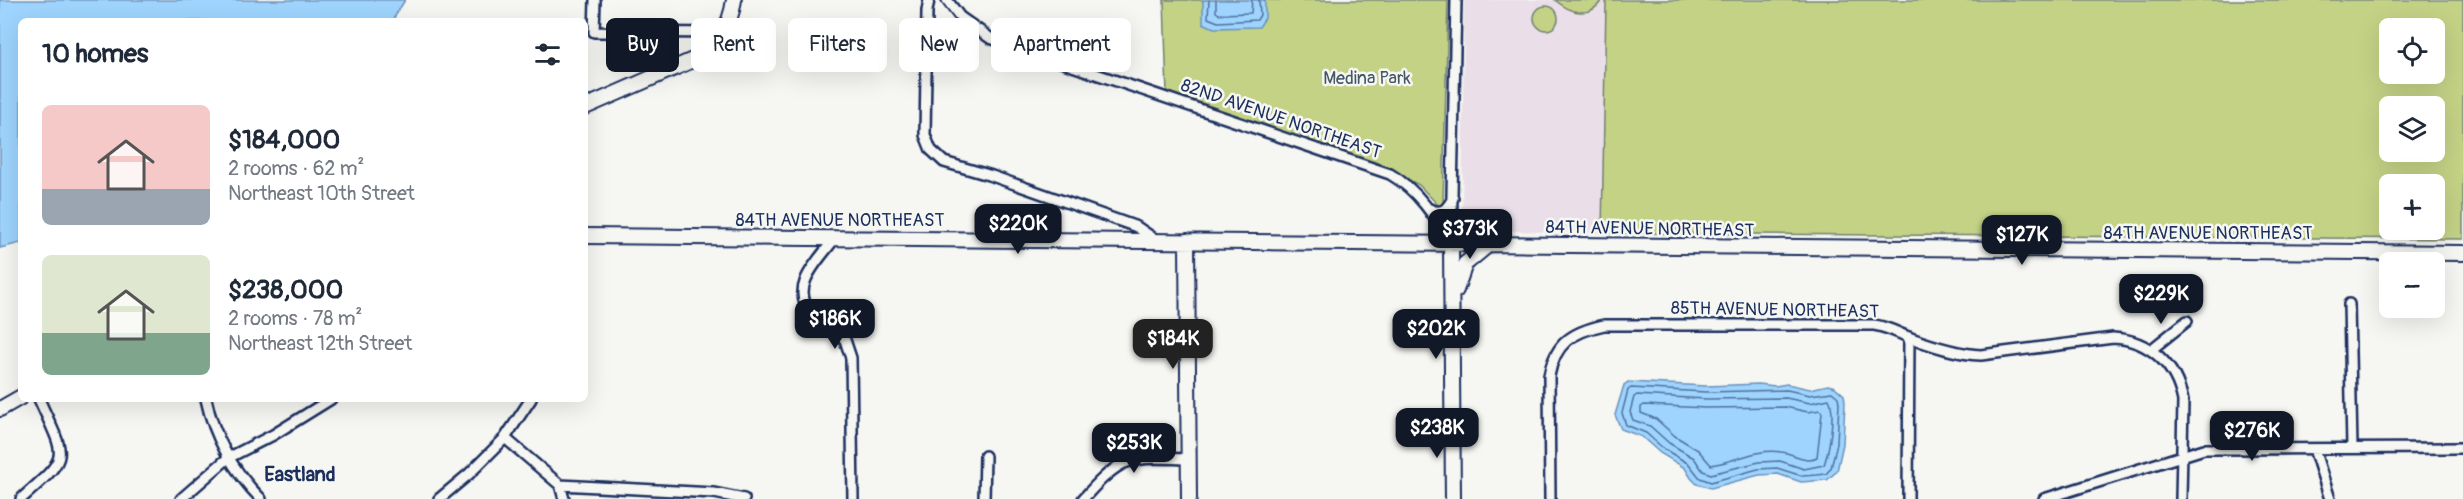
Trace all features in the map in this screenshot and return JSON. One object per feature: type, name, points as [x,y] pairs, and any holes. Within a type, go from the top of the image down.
[{"type":"main road","points":[[730,18],[734,0]]},
{"type":"main road","points":[[588,106],[691,61]]},
{"type":"main road","name":"84TH AVENUE NORTHEAST","points":[[588,239],[1156,240],[2463,253]]},
{"type":"main road","points":[[1187,241],[1189,499]]},
{"type":"main road","points":[[1451,244],[1453,499]]},
{"type":"main road","points":[[1452,300],[1465,264],[1488,245]]},
{"type":"main road","points":[[0,409],[18,399]]},
{"type":"street","points":[[595,0],[594,32],[691,33]]},
{"type":"street","points":[[929,0],[925,135],[927,143],[935,154],[944,162],[992,176],[1137,227],[1156,240]]},
{"type":"street","name":"82ND AVENUE NORTHEAST","points":[[947,0],[960,17],[990,38],[1372,166],[1405,183],[1430,209],[1451,244]]},
{"type":"street","points":[[1451,244],[1456,0]]},
{"type":"street","points":[[1430,209],[1442,212],[1448,208],[1453,198]]},
{"type":"street","points":[[835,238],[806,279],[802,295],[806,307],[845,340],[851,358],[853,499]]},
{"type":"street","points":[[2349,304],[2352,448]]},
{"type":"street","points":[[2181,499],[2183,401],[2180,388],[2163,359],[2152,349],[2187,321]]},
{"type":"street","name":"85TH AVENUE NORTHEAST","points":[[1550,499],[1549,376],[1552,360],[1571,336],[1587,329],[1604,325],[1874,325],[1887,327],[1909,337],[1968,355],[2113,338],[2133,340],[2152,349]]},
{"type":"street","points":[[1908,499],[1909,337]]},
{"type":"street","points":[[21,499],[54,469],[60,458],[58,442],[40,402]]},
{"type":"street","points":[[207,402],[228,458],[261,499]]},
{"type":"street","points":[[181,499],[228,458],[273,435],[326,402]]},
{"type":"street","points":[[439,499],[506,438],[529,402]]},
{"type":"street","points":[[506,438],[560,485],[564,499]]},
{"type":"street","points":[[2314,448],[2330,499]]},
{"type":"street","points":[[2044,499],[2182,454],[2212,449],[2463,448]]},
{"type":"street","points":[[984,499],[985,456]]},
{"type":"street","points":[[1083,499],[1122,464],[1136,460],[1189,459]]},
{"type":"street","points":[[560,485],[744,499]]},
{"type":"shaded area","points":[[1464,0],[1606,0],[1602,233],[1462,230]]},
{"type":"green space","name":"Medina Park","points":[[1164,0],[1448,0],[1443,204],[1440,207],[1419,185],[1383,166],[1167,94]]},
{"type":"green space","points":[[1555,0],[1602,0],[1592,10],[1580,12],[1573,11]]},
{"type":"green space","points":[[1606,0],[2463,0],[2463,239],[2445,239],[2445,174],[2379,174],[2379,238],[1602,233]]},
{"type":"green space","points":[[1546,6],[1555,9],[1558,18],[1555,27],[1546,30],[1537,27],[1534,18],[1537,9]]},
{"type":"water","points":[[0,0],[405,0],[394,18],[18,18],[18,244],[0,248]]},
{"type":"water","points":[[1203,0],[1265,0],[1265,18],[1259,27],[1214,28],[1203,23]]},
{"type":"water","points":[[1628,382],[1706,386],[1787,384],[1810,389],[1828,385],[1835,387],[1844,395],[1845,402],[1843,444],[1837,471],[1827,480],[1801,482],[1778,474],[1759,475],[1711,488],[1697,484],[1685,468],[1660,453],[1642,437],[1621,429],[1615,415],[1624,385]]},
{"type":"district","name":"Eastland","points":[[300,474]]}]
